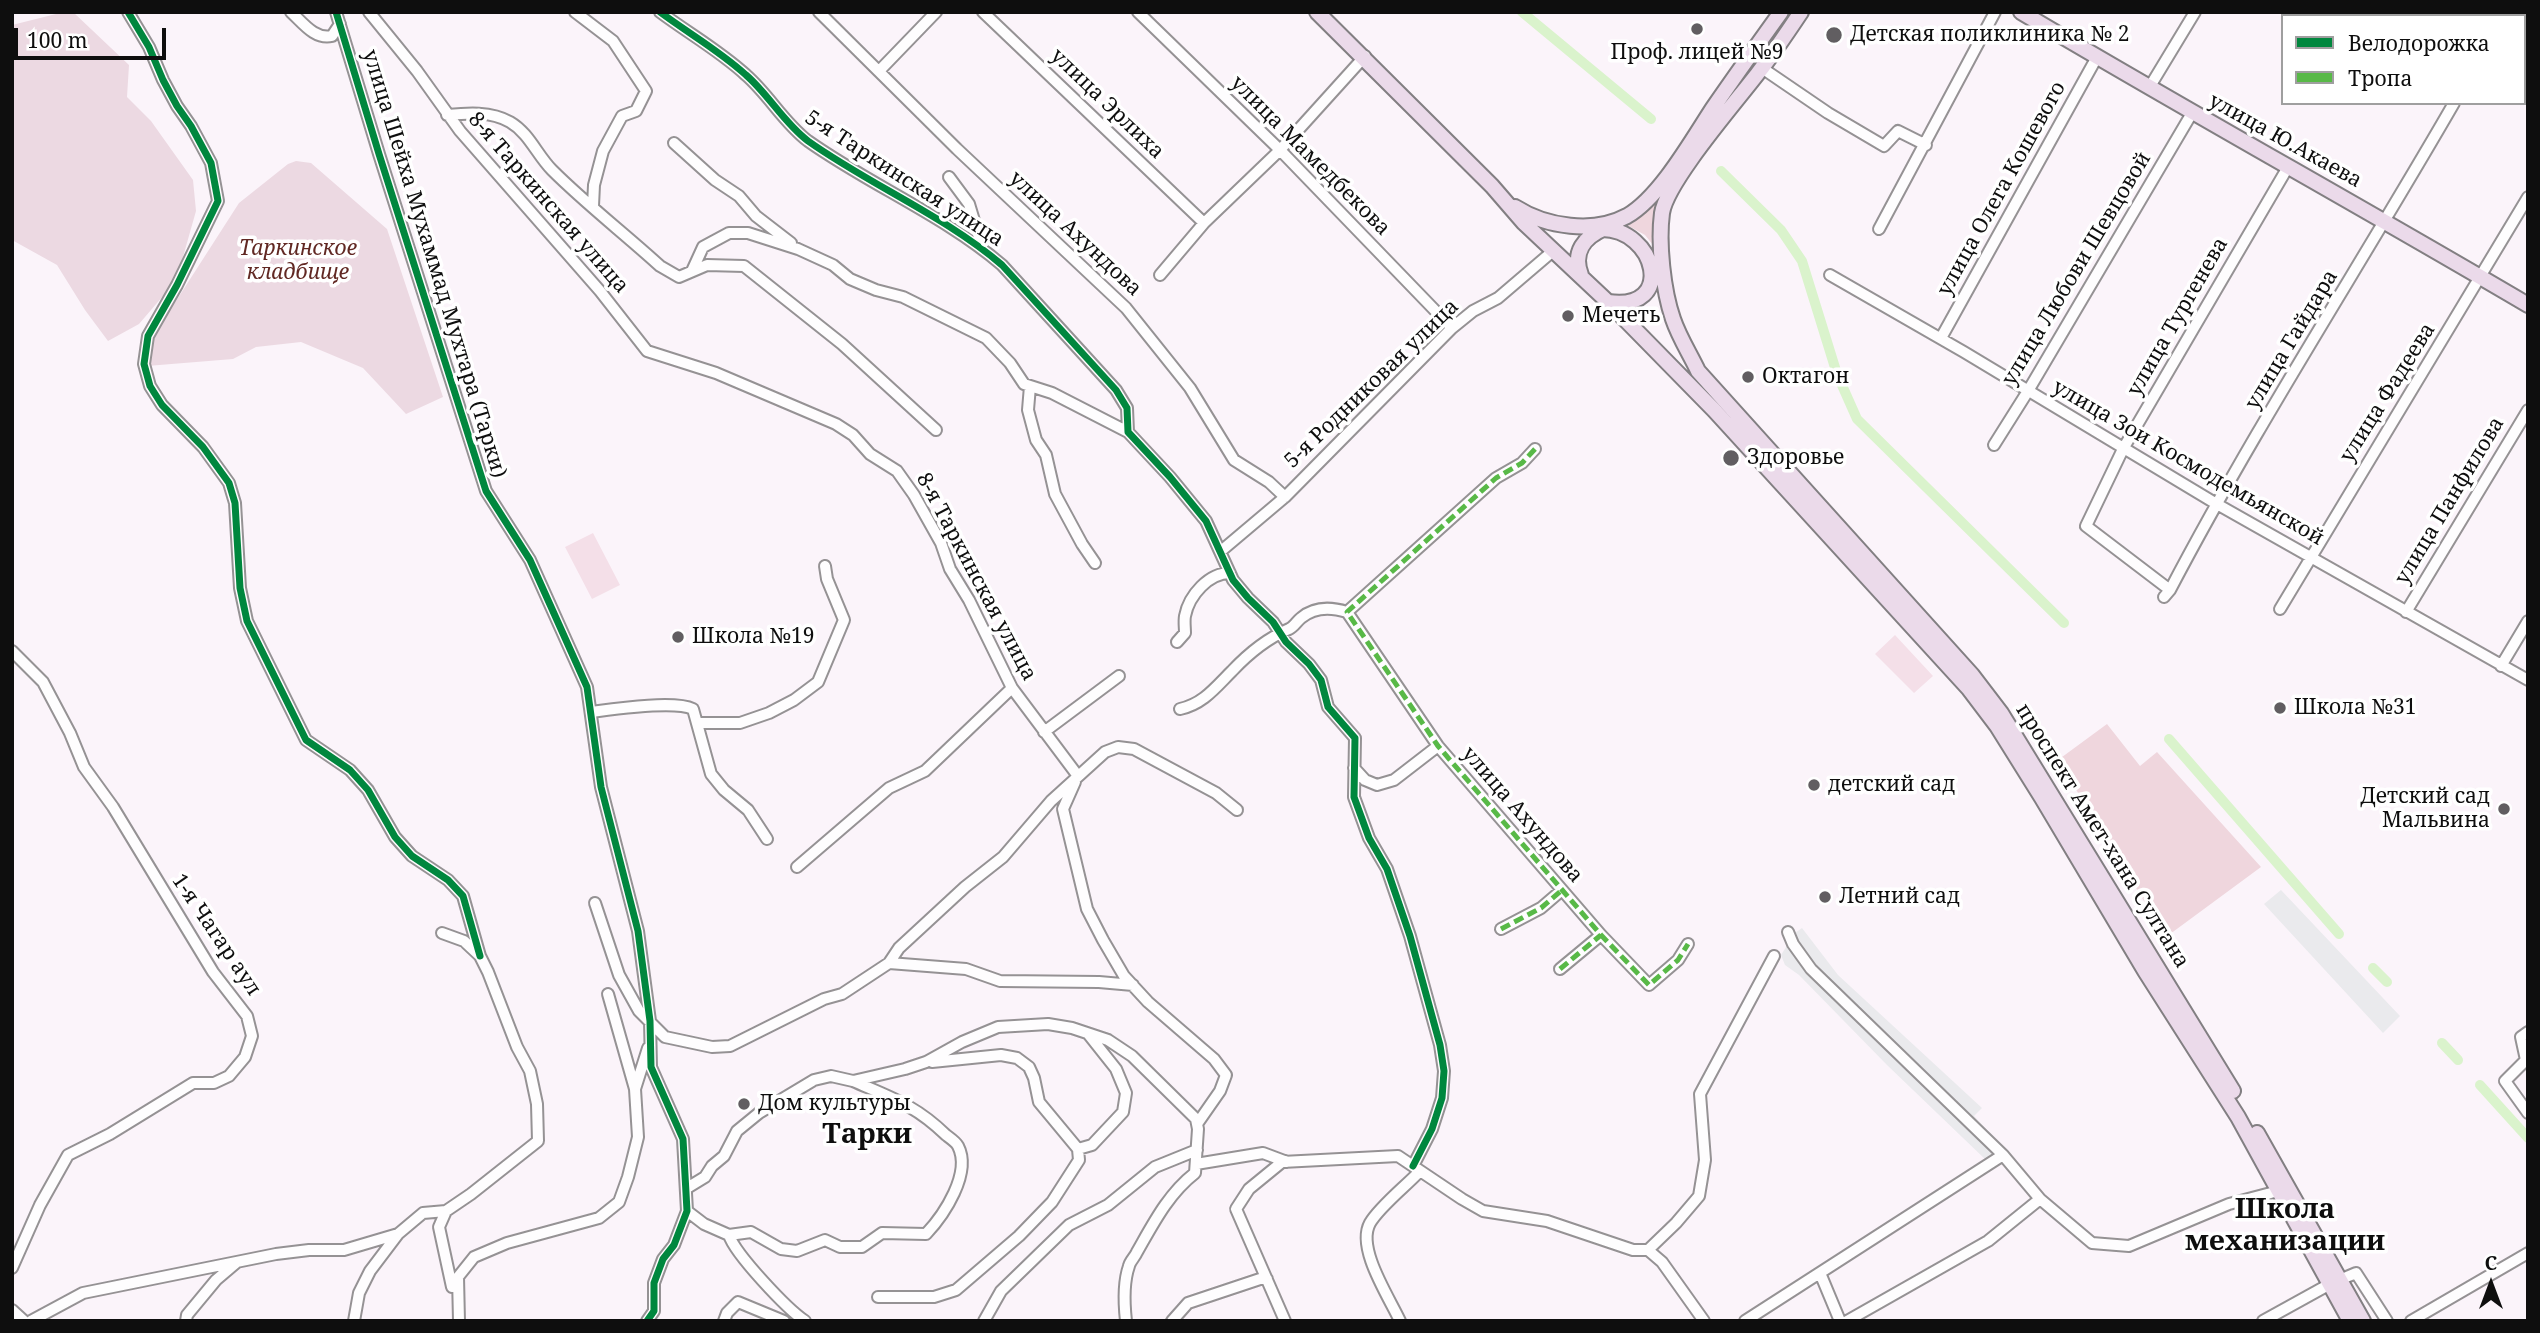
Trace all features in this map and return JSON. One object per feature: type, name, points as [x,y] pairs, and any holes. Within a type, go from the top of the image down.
[{"type":"main road","points":[[1318,12],[1666,363],[1718,404],[1969,689],[1997,726],[2283,1190],[2335,1281],[2363,1321]]},
{"type":"main road","points":[[1583,279],[1577,258],[1587,238],[1636,209],[1673,168],[1781,12]]},
{"type":"main road","points":[[1718,404],[1674,322],[1660,270],[1662,212],[1670,192],[1801,12]]},
{"type":"main road","name":"улица Ю.Акаева","points":[[2021,12],[2528,305]]},
{"type":"main road","points":[[1525,218],[1578,226],[1607,227],[1634,241],[1660,270]]},
{"type":"main road","points":[[1608,302],[1631,302],[1646,293],[1660,270]]},
{"type":"main road","points":[[2335,1281],[2350,1321]]},
{"type":"street","points":[[128,12],[149,47],[177,106],[211,163],[218,201],[177,285],[148,336],[144,364],[150,386],[162,405],[202,447],[229,483],[235,503],[240,588],[247,621],[306,740],[350,770],[368,790],[395,837],[412,856],[448,880],[463,896],[480,956],[517,1047],[530,1071],[537,1104],[538,1141],[471,1194],[446,1210],[423,1213],[398,1234],[370,1271],[359,1293],[354,1321]]},
{"type":"street","name":"улица Шейха Мухаммад Мухтара (Тарки)","points":[[291,12],[316,34],[325,38],[332,36],[338,18]]},
{"type":"street","name":"8-я Таркинская улица","points":[[369,12],[447,115],[600,291],[647,351],[716,373],[836,424],[853,435],[870,454],[897,471],[941,543],[950,569],[969,600],[1012,688],[1078,776]]},
{"type":"street","points":[[575,12],[612,41],[646,91],[636,111],[622,117],[603,151],[594,185],[593,206]]},
{"type":"street","name":"5-я Таркинская улица","points":[[660,12],[745,74],[769,98],[794,131],[832,158],[982,247],[1030,294],[1116,390],[1127,408],[1128,432]]},
{"type":"street","name":"улица Ахундова","points":[[819,12],[957,149],[1126,308],[1190,388],[1234,460],[1269,482],[1285,497]]},
{"type":"street","points":[[880,70],[936,12]]},
{"type":"street","name":"улица Эрлиха","points":[[983,12],[1204,223]]},
{"type":"street","name":"улица Мамедбекова","points":[[1138,12],[1280,150],[1452,328]]},
{"type":"street","points":[[1880,229],[1995,12]]},
{"type":"street","points":[[2150,88],[2194,12]]},
{"type":"street","name":"улица Шейха Мухаммад Мухтара (Тарки)","points":[[338,18],[486,491],[530,560],[587,687],[601,787],[638,931],[650,1021],[651,1067],[683,1139],[687,1211],[674,1245],[663,1259],[654,1283],[654,1311],[647,1321]]},
{"type":"street","points":[[1160,275],[1204,223],[1280,150],[1365,57]]},
{"type":"street","name":"улица Олега Кошевого","points":[[1941,338],[2097,57]]},
{"type":"street","points":[[1762,68],[1828,113],[1884,146],[1898,131],[1926,145]]},
{"type":"street","name":"улица Гайдара","points":[[2167,593],[2215,503],[2386,221],[2453,105]]},
{"type":"street","name":"улица Любови Шевцовой","points":[[1994,444],[2192,113]]},
{"type":"street","points":[[447,115],[484,114],[513,123],[527,136],[550,168],[660,266],[679,277],[707,265],[744,266],[842,344],[936,430]]},
{"type":"street","points":[[674,143],[715,180],[739,196],[756,216],[798,249]]},
{"type":"street","name":"улица Тургенева","points":[[2167,593],[2086,526],[2123,449],[2288,167]]},
{"type":"street","points":[[949,177],[969,204],[982,247]]},
{"type":"street","name":"улица Фадеева","points":[[2280,609],[2528,197]]},
{"type":"street","points":[[692,271],[703,247],[729,233],[748,233],[798,249],[833,265],[850,279],[876,290],[904,296],[986,338],[1010,363],[1024,384],[1052,393],[1128,432],[1206,521],[1230,573],[1248,598],[1321,680],[1328,707],[1355,738],[1354,797],[1369,838],[1387,869],[1410,936],[1444,1071],[1442,1098],[1416,1169],[1371,1221],[1366,1233],[1368,1255],[1400,1321]]},
{"type":"street","name":"5-я Родниковая улица","points":[[1221,551],[1285,497],[1452,328],[1473,311],[1498,298],[1553,251]]},
{"type":"street","name":"улица Зои Космодемьянской","points":[[1830,275],[1941,338],[2215,503],[2528,680]]},
{"type":"street","points":[[1030,386],[1028,410],[1036,440],[1046,455],[1055,494],[1095,563]]},
{"type":"street","name":"улица Панфилова","points":[[2406,612],[2528,410]]},
{"type":"street","points":[[1180,709],[1205,699],[1233,670],[1280,631],[1291,629],[1302,616],[1328,606],[1347,612],[1496,478],[1522,463],[1535,449]]},
{"type":"street","points":[[697,723],[740,723],[769,713],[794,700],[818,682],[844,620],[827,579],[825,566]]},
{"type":"street","points":[[1177,642],[1185,633],[1185,614],[1195,596],[1210,577],[1230,573]]},
{"type":"street","name":"улица Ахундова","points":[[1347,612],[1438,746],[1601,935],[1649,985],[1656,982],[1678,961],[1688,944]]},
{"type":"street","points":[[2501,666],[2528,621]]},
{"type":"street","name":"1-я Чагар аул","points":[[12,651],[43,682],[70,733],[84,767],[113,807],[187,932],[247,1016],[252,1036],[245,1058],[229,1076],[214,1083],[193,1083],[110,1134],[68,1155],[40,1205],[15,1256],[12,1268]]},
{"type":"street","points":[[1044,732],[1119,676]]},
{"type":"street","points":[[797,867],[889,788],[925,771],[1012,688]]},
{"type":"street","points":[[591,712],[620,708],[686,706],[693,709],[711,774],[724,790],[748,810],[767,839]]},
{"type":"street","points":[[1354,768],[1366,780],[1377,785],[1394,780],[1438,746]]},
{"type":"street","points":[[595,903],[619,975],[639,1012],[665,1037],[712,1047],[730,1046],[824,999],[842,993],[889,962],[899,948],[965,887],[1003,857],[1051,801],[1105,752],[1118,747],[1146,754],[1216,793],[1237,810]]},
{"type":"street","points":[[1078,776],[1063,809],[1087,909],[1124,976],[1148,1002],[1214,1059],[1226,1075],[1220,1091],[1197,1124]]},
{"type":"street","points":[[1501,929],[1541,908],[1562,890]]},
{"type":"street","points":[[1788,932],[1811,969],[2003,1154],[2040,1199],[2092,1243],[2115,1247],[2129,1246],[2229,1204],[2283,1190]]},
{"type":"street","points":[[442,933],[464,941],[480,956]]},
{"type":"street","points":[[1560,969],[1601,935]]},
{"type":"street","points":[[1285,1321],[1236,1209],[1249,1189],[1287,1162],[1398,1156],[1483,1210],[1546,1221],[1633,1251],[1648,1250],[1699,1196],[1705,1160],[1700,1094],[1774,956]]},
{"type":"street","points":[[889,962],[966,969],[1000,981],[1133,985]]},
{"type":"street","points":[[459,1321],[458,1278],[474,1257],[507,1243],[599,1218],[619,1202],[638,1137],[635,1089],[608,994]]},
{"type":"street","points":[[926,1062],[962,1042],[998,1027],[1048,1024],[1072,1028],[1108,1040],[1132,1056],[1196,1119],[1198,1150],[1195,1173],[1181,1184],[1151,1225],[1129,1263],[1124,1295],[1126,1321]]},
{"type":"street","points":[[2528,1032],[2521,1037],[2526,1060],[2505,1081],[2528,1113]]},
{"type":"street","points":[[1078,1149],[1092,1145],[1123,1112],[1126,1093],[1116,1069],[1089,1035]]},
{"type":"street","points":[[635,1089],[650,1039]]},
{"type":"street","points":[[853,1081],[926,1062],[1001,1055],[1017,1058],[1029,1067],[1039,1102],[1078,1149],[1079,1160],[1052,1202],[1019,1236],[956,1290],[934,1297],[878,1297]]},
{"type":"street","points":[[687,1188],[705,1177],[712,1166],[724,1156],[737,1131],[759,1113],[814,1080],[831,1076],[853,1081],[912,1107],[930,1119],[958,1145],[961,1165],[951,1203],[926,1234],[882,1233],[862,1247],[840,1247],[825,1240],[797,1251],[781,1249],[751,1232],[729,1235],[704,1224],[687,1211]]},
{"type":"street","points":[[984,1321],[1001,1292],[1069,1225],[1108,1205],[1155,1167],[1198,1150]]},
{"type":"street","points":[[1196,1164],[1263,1153],[1287,1162]]},
{"type":"street","points":[[1745,1321],[2003,1154]]},
{"type":"street","points":[[1847,1321],[1988,1241],[2040,1199]]},
{"type":"street","points":[[446,1210],[439,1227],[459,1321]]},
{"type":"street","points":[[31,1321],[83,1293],[309,1250],[344,1250],[398,1234]]},
{"type":"street","points":[[729,1235],[732,1245],[802,1320]]},
{"type":"street","points":[[1648,1250],[1662,1262],[1700,1320]]},
{"type":"street","points":[[2411,1321],[2528,1253]]},
{"type":"street","points":[[186,1321],[187,1315],[216,1280],[238,1262]]},
{"type":"street","points":[[1820,1273],[1840,1321]]},
{"type":"street","points":[[2263,1321],[2335,1281],[2356,1273],[2387,1321]]},
{"type":"street","points":[[1172,1321],[1188,1303],[1214,1292],[1267,1279]]},
{"type":"street","points":[[724,1321],[727,1312],[738,1302],[784,1321]]},
{"type":"street","points":[[12,1310],[24,1321]]},
{"type":"shaded area","points":[[1657,203],[1657,250],[1645,235],[1627,225]]},
{"type":"shaded area","points":[[593,533],[620,585],[592,599],[565,547]]},
{"type":"shaded area","points":[[1895,635],[1933,676],[1914,693],[1875,654]]},
{"type":"shaded area","points":[[2107,724],[2140,766],[2157,752],[2261,867],[2166,937],[2058,760]]},
{"type":"shaded area","points":[[2281,890],[2400,1016],[2383,1033],[2264,904]]},
{"type":"shaded area","points":[[1802,928],[1838,975],[1982,1108],[1974,1116],[2002,1146],[1987,1161],[1799,975],[1785,965],[1781,955],[1795,933]]},
{"type":"green space","points":[[73,12],[129,65],[127,97],[151,121],[193,180],[196,211],[179,271],[169,289],[139,324],[108,341],[57,265],[12,240],[12,25]]},
{"type":"green space","name":"Таркинское кладбище","points":[[296,161],[311,163],[387,229],[443,397],[406,414],[363,368],[301,342],[256,347],[233,359],[147,366],[151,335],[239,203],[288,164]]},
{"type":"waterway","points":[[1522,12],[1651,119]]},
{"type":"waterway","points":[[1721,171],[1781,230],[1802,261],[1837,374],[1857,419],[2064,623]]},
{"type":"waterway","points":[[2169,739],[2339,934]]},
{"type":"waterway","points":[[2373,968],[2387,982]]},
{"type":"waterway","points":[[2442,1043],[2458,1060]]},
{"type":"waterway","points":[[2480,1085],[2528,1138]]},
{"type":"marked path","points":[[1535,449],[1522,463],[1496,478],[1347,612],[1438,746],[1601,935],[1649,985],[1678,960],[1688,944]]},
{"type":"marked path","points":[[1501,929],[1541,908],[1562,890]]},
{"type":"marked path","points":[[1560,969],[1601,935]]},
{"type":"cycle path","points":[[128,12],[149,47],[177,106],[211,163],[218,201],[177,285],[148,336],[144,364],[150,386],[162,405],[203,447],[229,483],[235,503],[240,588],[247,621],[306,740],[350,770],[368,790],[395,837],[412,856],[448,880],[463,896],[480,956]]},
{"type":"cycle path","points":[[336,12],[486,491],[530,560],[587,687],[601,787],[638,931],[650,1021],[651,1067],[683,1139],[687,1211],[674,1245],[663,1259],[654,1283],[654,1311],[647,1321]]},
{"type":"cycle path","points":[[660,12],[736,66],[808,141],[956,231],[1002,265],[1116,390],[1127,408],[1128,432],[1206,521],[1233,580],[1273,622],[1286,642],[1321,680],[1328,707],[1355,738],[1354,797],[1369,838],[1387,869],[1410,936],[1440,1045],[1444,1071],[1442,1098],[1432,1129],[1413,1166]]},
{"type":"place","name":"Проф. лицей №9","points":[[1697,29]]},
{"type":"place","name":"Детская поликлиника № 2","points":[[1834,35]]},
{"type":"place","name":"Мечеть","points":[[1568,316]]},
{"type":"place","name":"Октагон","points":[[1748,377]]},
{"type":"place","name":"Здоровье","points":[[1731,458]]},
{"type":"place","name":"Школа №19","points":[[678,637]]},
{"type":"place","name":"Школа №31","points":[[2280,708]]},
{"type":"place","name":"детский сад","points":[[1814,785]]},
{"type":"place","name":"Детский сад Мальвина","points":[[2504,809]]},
{"type":"place","name":"Летний сад","points":[[1825,897]]},
{"type":"place","name":"Дом культуры","points":[[744,1104]]},
{"type":"district","name":"Тарки","points":[[867,1135]]},
{"type":"district","name":"Школа механизации","points":[[2285,1226]]}]
